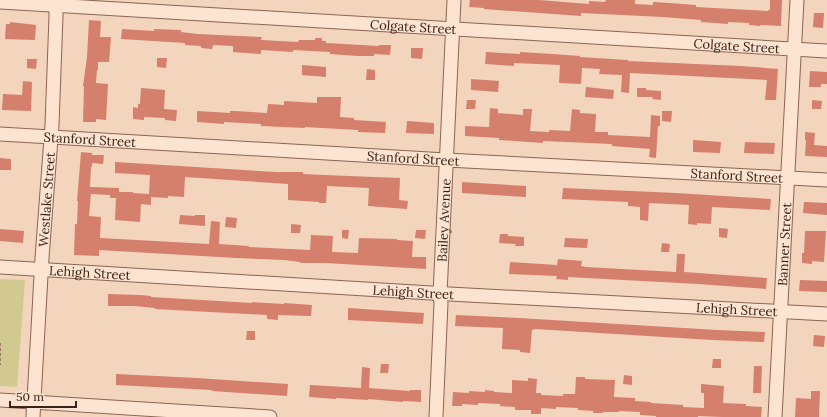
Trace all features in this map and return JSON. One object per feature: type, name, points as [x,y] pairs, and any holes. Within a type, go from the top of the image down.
[{"type":"street","name":"Bailey Avenue","points":[[436,417],[441,303],[440,294],[454,0]]},
{"type":"street","name":"Banner Street","points":[[775,417],[797,0]]},
{"type":"street","name":"Colgate Street","points":[[0,2],[56,3],[452,29],[827,51]]},
{"type":"street","name":"Westlake Street","points":[[33,417],[51,137],[56,3]]},
{"type":"street","name":"Stanford Street","points":[[0,134],[827,180]]},
{"type":"street","name":"Lehigh Street","points":[[0,267],[440,294],[827,314]]},
{"type":"street","points":[[0,400],[270,417]]},
{"type":"path","points":[[0,343],[0,365]]},
{"type":"shaded area","points":[[0,279],[25,280],[17,387],[0,386]]},
{"type":"building","points":[[470,0],[539,0],[589,4],[589,1],[605,2],[606,0],[635,0],[635,4],[653,5],[653,2],[696,5],[696,7],[768,11],[770,10],[770,0],[782,0],[781,26],[749,25],[749,23],[728,22],[728,24],[701,22],[701,20],[663,17],[581,13],[581,16],[484,9],[469,7]]},
{"type":"building","points":[[814,13],[824,13],[823,28],[813,27]]},
{"type":"building","points":[[89,20],[101,21],[100,37],[111,37],[109,62],[98,62],[96,83],[108,84],[106,120],[96,119],[96,122],[83,122],[83,86],[87,57]]},
{"type":"building","points":[[10,22],[36,25],[35,40],[5,39],[6,24],[10,24]]},
{"type":"building","points":[[122,29],[154,31],[154,29],[181,30],[181,32],[197,34],[262,37],[261,40],[298,42],[299,40],[315,40],[315,38],[322,38],[322,41],[326,41],[326,43],[379,46],[391,45],[390,55],[374,54],[374,56],[358,56],[330,54],[330,52],[293,50],[293,52],[261,50],[261,54],[233,52],[233,46],[213,45],[212,49],[201,48],[201,46],[185,45],[185,43],[121,39]]},
{"type":"building","points":[[411,48],[423,48],[422,59],[411,58]]},
{"type":"building","points":[[486,52],[520,54],[520,52],[628,61],[778,69],[776,100],[765,100],[767,80],[630,73],[629,93],[621,92],[622,75],[599,74],[600,69],[582,68],[581,84],[559,83],[560,65],[514,63],[514,66],[485,64]]},
{"type":"building","points":[[157,58],[167,58],[166,68],[157,67]]},
{"type":"building","points":[[27,59],[37,59],[36,69],[27,68]]},
{"type":"building","points":[[302,65],[326,67],[326,77],[302,75]]},
{"type":"building","points":[[367,69],[375,70],[375,80],[366,80]]},
{"type":"building","points":[[810,71],[827,72],[827,84],[821,84],[821,87],[809,87]]},
{"type":"building","points":[[471,79],[499,81],[498,92],[471,90]]},
{"type":"building","points":[[23,81],[32,82],[31,111],[2,110],[3,94],[22,95]]},
{"type":"building","points":[[586,87],[614,90],[613,99],[585,97]]},
{"type":"building","points":[[141,88],[165,90],[164,109],[177,110],[176,121],[165,120],[165,118],[144,117],[144,120],[133,119],[133,107],[138,108],[138,104],[140,104]]},
{"type":"building","points":[[637,88],[661,91],[661,100],[652,99],[653,97],[637,97]]},
{"type":"building","points":[[317,97],[341,97],[340,117],[354,118],[354,120],[386,122],[385,133],[305,127],[261,126],[261,124],[197,122],[197,111],[267,113],[268,104],[284,105],[284,101],[317,103]]},
{"type":"building","points":[[467,100],[476,100],[475,109],[466,109]]},
{"type":"building","points":[[812,100],[822,101],[821,109],[812,109]]},
{"type":"building","points":[[490,108],[498,109],[498,113],[523,115],[523,109],[532,109],[530,131],[570,131],[572,109],[580,110],[580,113],[596,114],[595,132],[608,132],[608,135],[650,137],[651,115],[660,116],[656,158],[649,157],[650,149],[612,146],[612,144],[543,141],[543,143],[465,136],[465,126],[489,127]]},
{"type":"building","points":[[662,111],[672,111],[671,122],[662,121]]},
{"type":"building","points":[[407,121],[434,123],[434,134],[406,133]]},
{"type":"building","points":[[805,132],[815,133],[814,145],[827,146],[827,157],[805,156]]},
{"type":"building","points":[[693,140],[721,142],[720,153],[693,152]]},
{"type":"building","points":[[745,142],[775,143],[774,154],[744,153]]},
{"type":"building","points":[[81,152],[92,153],[92,155],[104,155],[103,164],[92,163],[90,187],[119,188],[119,192],[149,194],[150,175],[115,173],[115,162],[276,172],[303,172],[303,174],[400,178],[399,200],[408,201],[407,209],[368,206],[369,188],[327,186],[326,203],[319,203],[288,200],[288,184],[185,177],[184,197],[151,197],[151,205],[141,204],[140,222],[115,220],[116,198],[110,198],[110,195],[91,194],[89,216],[101,217],[100,238],[209,244],[211,221],[220,222],[219,244],[249,247],[310,250],[311,235],[333,236],[332,252],[358,253],[359,238],[413,241],[412,257],[426,257],[426,269],[326,263],[300,263],[284,260],[99,250],[99,256],[74,255]]},
{"type":"building","points":[[0,158],[11,159],[11,170],[0,170]]},
{"type":"building","points":[[462,182],[526,186],[526,197],[462,193]]},
{"type":"building","points":[[563,188],[771,199],[770,210],[712,207],[711,224],[697,223],[697,225],[688,224],[689,205],[649,203],[648,221],[640,220],[640,207],[628,206],[628,202],[562,199]]},
{"type":"building","points":[[804,202],[827,203],[827,215],[803,213]]},
{"type":"building","points":[[180,215],[205,215],[205,226],[179,224]]},
{"type":"building","points":[[226,217],[237,218],[236,228],[225,227]]},
{"type":"building","points":[[291,224],[301,225],[300,233],[291,233]]},
{"type":"building","points":[[719,228],[728,229],[727,238],[719,237]]},
{"type":"building","points":[[0,229],[24,231],[23,243],[0,241]]},
{"type":"building","points":[[342,230],[349,230],[348,239],[342,238]]},
{"type":"building","points":[[416,230],[426,230],[425,239],[415,238]]},
{"type":"building","points":[[805,231],[826,231],[824,262],[812,261],[812,264],[802,263]]},
{"type":"building","points":[[500,234],[524,237],[524,246],[499,243]]},
{"type":"building","points":[[565,238],[588,239],[587,248],[564,247]]},
{"type":"building","points":[[662,243],[670,244],[669,252],[661,252]]},
{"type":"building","points":[[677,254],[685,254],[684,272],[767,278],[766,289],[568,277],[568,280],[556,279],[557,276],[509,274],[510,262],[557,265],[558,259],[582,261],[581,266],[586,267],[676,272]]},
{"type":"building","points":[[800,280],[827,281],[827,292],[799,291]]},
{"type":"building","points":[[108,294],[252,303],[312,305],[311,316],[278,315],[278,320],[267,319],[267,315],[155,309],[134,306],[108,306]]},
{"type":"building","points":[[348,308],[424,313],[423,324],[348,320]]},
{"type":"building","points":[[456,315],[765,332],[764,342],[535,329],[532,330],[530,353],[520,352],[520,350],[502,349],[503,328],[455,326]]},
{"type":"building","points":[[247,331],[255,331],[255,340],[246,340]]},
{"type":"building","points":[[814,335],[825,336],[824,347],[813,346]]},
{"type":"building","points":[[713,359],[721,359],[721,368],[712,368]]},
{"type":"building","points":[[381,364],[389,364],[388,373],[380,373]]},
{"type":"building","points":[[754,366],[762,366],[761,393],[753,393]]},
{"type":"building","points":[[362,367],[370,368],[369,388],[410,391],[421,390],[421,402],[309,397],[310,385],[361,388]]},
{"type":"building","points":[[116,374],[288,384],[287,396],[116,385]]},
{"type":"building","points":[[624,375],[632,376],[632,385],[623,384]]},
{"type":"building","points":[[576,377],[585,377],[585,379],[615,380],[614,397],[635,398],[635,401],[683,405],[683,407],[704,408],[704,393],[701,393],[701,384],[724,386],[723,403],[746,404],[746,406],[762,407],[761,417],[656,417],[640,415],[640,412],[619,411],[593,413],[593,411],[578,410],[578,408],[556,407],[556,409],[541,408],[541,414],[531,414],[531,410],[515,410],[515,407],[500,406],[500,404],[478,403],[478,405],[462,404],[462,406],[452,406],[453,392],[485,392],[485,390],[512,393],[512,380],[528,381],[528,378],[537,379],[536,393],[541,393],[541,395],[563,396],[563,394],[575,394]]},
{"type":"building","points":[[811,391],[820,391],[819,417],[795,417],[796,398],[811,399]]}]
